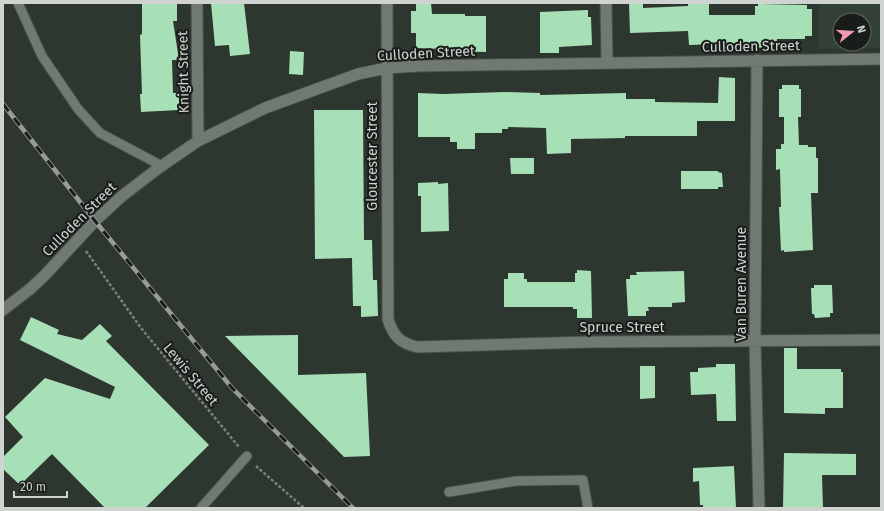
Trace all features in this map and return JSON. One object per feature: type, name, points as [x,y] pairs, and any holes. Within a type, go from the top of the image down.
[{"type":"street","name":"Knight Street","points":[[197,3],[198,142]]},
{"type":"street","name":"Gloucester Street","points":[[387,3],[388,309]]},
{"type":"street","points":[[606,3],[607,63]]},
{"type":"street","name":"Culloden Street","points":[[3,310],[44,276],[78,239],[122,196],[162,166],[198,142],[265,108],[358,74],[387,68],[418,66],[881,59]]},
{"type":"street","name":"Van Buren Avenue","points":[[757,60],[755,342],[759,508]]},
{"type":"street","name":"Spruce Street","points":[[388,309],[388,319],[391,330],[398,339],[408,345],[418,347],[590,342],[881,340]]},
{"type":"lane","points":[[18,3],[42,56],[78,110],[100,133],[162,166]]},
{"type":"lane","points":[[201,508],[247,456]]},
{"type":"lane","points":[[449,492],[516,481],[583,480],[588,508]]},
{"type":"path","name":"Lewis Street","points":[[78,239],[140,328],[247,456],[304,508]]},
{"type":"shaded area","points":[[819,3],[881,3],[881,48],[872,48],[872,12],[832,12],[832,49],[819,49]]},
{"type":"building","points":[[142,3],[177,4],[177,21],[173,21],[179,60],[172,60],[173,93],[179,93],[179,110],[141,112],[140,94],[142,94],[140,35],[142,34]]},
{"type":"building","points":[[211,3],[244,3],[250,54],[230,56],[229,45],[215,46]]},
{"type":"building","points":[[416,3],[431,3],[432,14],[465,14],[465,16],[486,16],[486,52],[444,51],[444,49],[416,48],[416,33],[411,33],[411,11],[416,11]]},
{"type":"building","points":[[629,3],[643,3],[643,8],[688,6],[688,3],[709,3],[709,15],[755,15],[755,6],[758,6],[758,4],[807,5],[807,9],[812,9],[812,36],[805,36],[805,39],[777,39],[776,48],[717,48],[717,44],[689,45],[688,31],[630,33]]},
{"type":"building","points":[[588,10],[588,17],[591,17],[592,45],[559,47],[559,53],[540,53],[540,12]]},
{"type":"building","points":[[290,51],[304,52],[303,75],[289,74]]},
{"type":"building","points":[[719,77],[735,78],[735,121],[697,121],[697,136],[625,136],[625,138],[571,139],[571,153],[547,154],[546,128],[508,127],[508,129],[502,129],[502,133],[475,133],[475,149],[457,149],[457,142],[450,142],[450,137],[418,137],[418,93],[443,94],[504,92],[540,93],[540,95],[626,93],[626,99],[655,99],[655,102],[718,103]]},
{"type":"building","points":[[782,85],[799,85],[799,89],[801,89],[801,117],[798,117],[799,145],[816,147],[816,158],[818,158],[818,193],[811,193],[813,250],[781,251],[779,207],[781,207],[780,169],[776,170],[776,149],[781,149],[781,144],[784,144],[784,117],[779,117],[779,89],[782,89]]},
{"type":"building","points":[[314,110],[363,110],[364,240],[372,240],[373,280],[377,280],[378,316],[361,317],[361,306],[353,306],[352,258],[315,259]]},
{"type":"building","points":[[510,158],[534,158],[534,174],[511,174]]},
{"type":"building","points":[[681,171],[718,171],[722,173],[723,187],[718,187],[718,189],[681,189]]},
{"type":"building","points":[[438,182],[438,184],[448,183],[449,231],[421,232],[421,196],[418,196],[418,183]]},
{"type":"building","points":[[577,270],[591,271],[592,318],[577,318],[577,309],[573,309],[573,307],[504,307],[504,279],[508,279],[508,273],[524,273],[524,279],[527,279],[527,282],[575,282],[575,273],[577,273]]},
{"type":"building","points":[[684,271],[685,302],[672,303],[672,307],[648,307],[649,311],[646,311],[646,316],[628,316],[626,279],[630,279],[630,275],[637,275],[636,272]]},
{"type":"building","points":[[814,285],[832,285],[833,313],[830,313],[830,317],[815,318],[814,314],[812,314],[811,288],[814,288]]},
{"type":"building","points":[[31,317],[59,330],[57,334],[82,340],[100,324],[112,336],[106,341],[209,445],[145,508],[105,508],[52,454],[20,485],[3,469],[3,457],[23,437],[5,417],[45,378],[110,399],[115,387],[20,340]]},
{"type":"building","points":[[298,335],[298,375],[366,373],[370,456],[344,457],[225,336]]},
{"type":"building","points":[[784,348],[797,348],[797,369],[841,369],[841,372],[843,372],[843,408],[825,408],[825,414],[784,413]]},
{"type":"building","points":[[716,364],[735,364],[736,421],[717,421],[716,394],[691,395],[690,372],[698,372],[698,368],[716,367]]},
{"type":"building","points":[[640,366],[655,366],[655,398],[640,399]]},
{"type":"building","points":[[784,453],[856,454],[856,475],[822,475],[823,508],[783,508]]},
{"type":"building","points":[[734,466],[736,508],[703,508],[703,505],[700,505],[699,481],[693,482],[693,468]]},
{"type":"railway","points":[[3,104],[95,221],[232,388],[353,508]]}]
